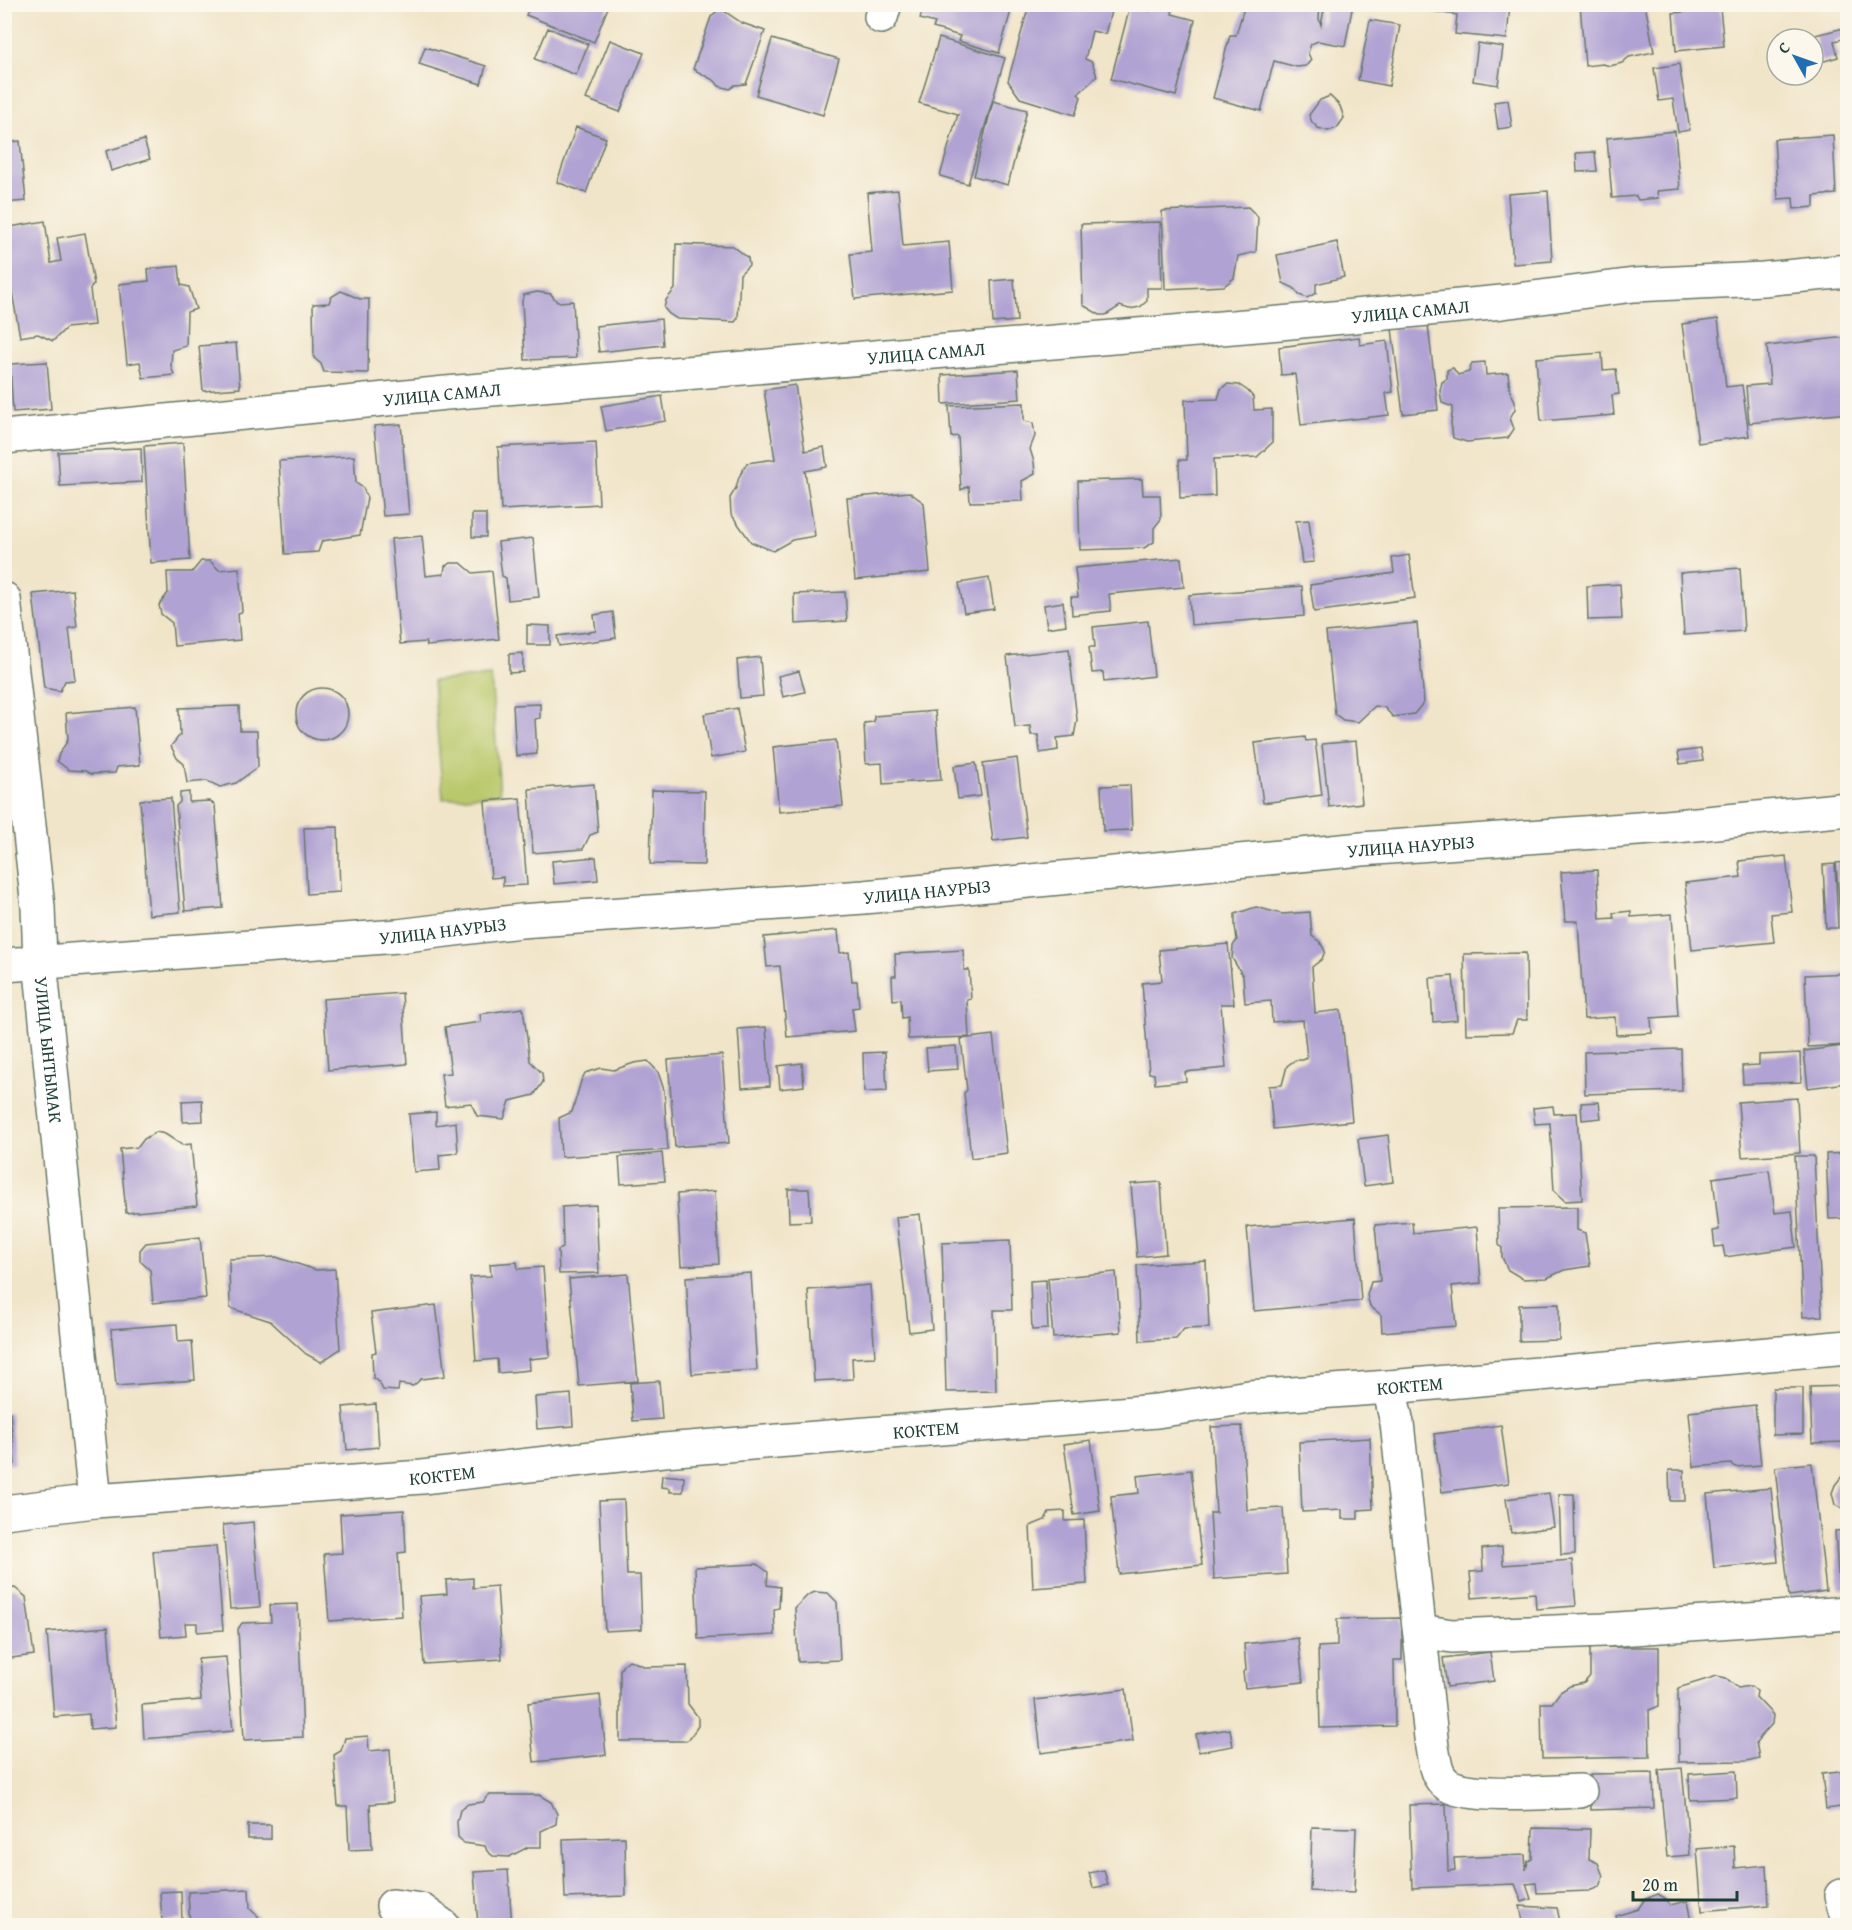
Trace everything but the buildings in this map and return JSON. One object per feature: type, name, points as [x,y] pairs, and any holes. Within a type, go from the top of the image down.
[{"type":"street","name":"УЛИЦА САМАЛ","points":[[4,437],[446,393],[1280,323],[1502,302],[1634,285],[1762,279],[1848,271]]},
{"type":"street","name":"УЛИЦА ЫНТЫМАК","points":[[4,599],[38,907],[40,961],[95,1501]]},
{"type":"street","name":"УЛИЦА НАУРЫЗ","points":[[4,965],[398,936],[521,921],[864,897],[1362,849],[1666,827],[1848,809]]},
{"type":"street","name":"КОКТЕМ","points":[[4,1512],[95,1501],[422,1477],[664,1450],[1157,1411],[1249,1397],[1848,1347]]},
{"type":"street","points":[[1389,1387],[1397,1423],[1432,1747],[1437,1773],[1449,1785],[1471,1791],[1505,1793],[1580,1791]]},
{"type":"street","points":[[1420,1631],[1452,1636],[1581,1631],[1848,1613]]},
{"type":"street","points":[[393,1906],[421,1910],[442,1926]]},
{"type":"green space","points":[[491,676],[500,794],[443,799],[433,681]]}]
